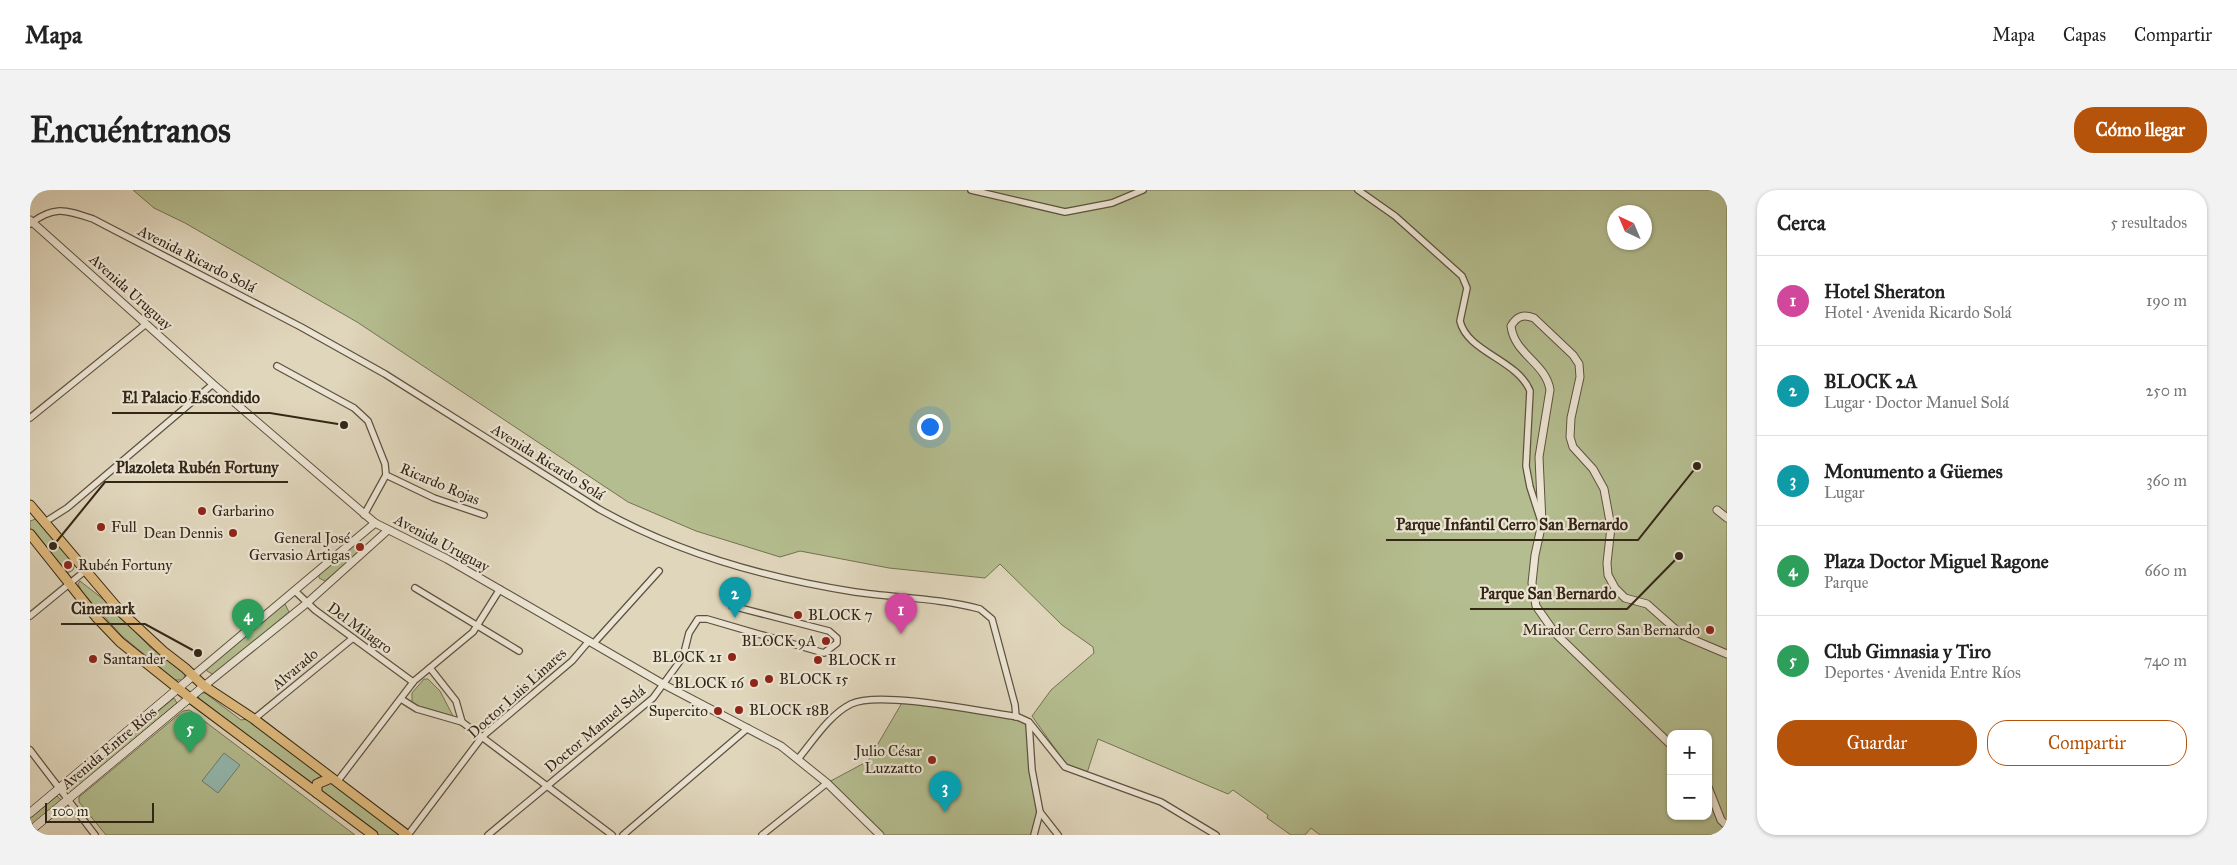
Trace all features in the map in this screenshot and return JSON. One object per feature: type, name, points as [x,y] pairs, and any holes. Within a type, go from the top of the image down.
[{"type":"main road","points":[[30,505],[38,518],[134,625],[194,675],[204,686],[254,719],[407,835]]},
{"type":"main road","points":[[30,534],[97,618],[120,642],[190,698],[373,835]]},
{"type":"main road","name":"Avenida Entre Ríos","points":[[30,813],[194,675]]},
{"type":"main road","name":"Avenida Entre Ríos","points":[[30,831],[204,686]]},
{"type":"main road","points":[[317,793],[317,784],[334,780]]},
{"type":"street","points":[[970,190],[1065,212],[1112,203],[1143,190]]},
{"type":"street","points":[[1358,190],[1395,216],[1462,276],[1467,288],[1460,321],[1461,326],[1475,342],[1520,375],[1526,382],[1530,392],[1526,466],[1530,488],[1542,523]]},
{"type":"street","name":"Avenida Ricardo Solá","points":[[31,222],[46,213],[58,210],[93,219],[301,327],[385,374],[599,509],[635,529],[690,552],[724,564],[811,584],[980,609],[992,620],[1015,705],[1016,717]]},
{"type":"street","name":"Avenida Uruguay","points":[[31,222],[375,523],[447,559],[663,684],[781,746],[827,783],[880,835]]},
{"type":"street","points":[[1667,741],[1554,633],[1536,606],[1532,583],[1535,555],[1542,523],[1539,457],[1550,390],[1548,380],[1543,372],[1516,344],[1511,326],[1514,321],[1526,315],[1534,318],[1580,364],[1580,377],[1571,418],[1570,437],[1577,452],[1593,469],[1604,489],[1611,528],[1607,563],[1608,575],[1614,588],[1625,598],[1647,604],[1682,635],[1727,654]]},
{"type":"street","points":[[30,418],[146,324]]},
{"type":"street","points":[[277,366],[361,412],[368,421],[385,464],[386,475],[364,515]]},
{"type":"street","points":[[38,518],[66,508],[214,384]]},
{"type":"street","name":"Ricardo Rojas","points":[[386,475],[434,498],[484,516]]},
{"type":"street","points":[[1717,510],[1727,518]]},
{"type":"street","points":[[194,675],[375,523]]},
{"type":"street","points":[[204,686],[306,602],[388,530]]},
{"type":"street","points":[[30,616],[86,570]]},
{"type":"street","name":"Doctor Luis Linares","points":[[407,835],[482,737],[572,661],[659,571]]},
{"type":"street","points":[[415,588],[479,625],[519,651]]},
{"type":"street","points":[[334,780],[413,682],[479,625],[500,589]]},
{"type":"street","name":"Del Milagro","points":[[294,591],[413,682]]},
{"type":"street","name":"Doctor Manuel Solá","points":[[488,835],[653,698],[683,657],[689,633],[698,619],[707,619],[824,653],[837,643],[836,638],[829,631],[732,606]]},
{"type":"street","name":"Alvarado","points":[[254,719],[353,638]]},
{"type":"street","points":[[430,668],[456,701],[462,722]]},
{"type":"street","points":[[401,698],[417,709],[462,722],[612,835]]},
{"type":"street","points":[[798,759],[837,713],[850,704],[864,700],[887,699],[1016,717],[1028,722],[1065,767],[1161,802],[1216,835]]},
{"type":"street","points":[[1028,722],[1032,770],[1040,812],[1034,835]]},
{"type":"street","points":[[623,835],[748,728]]},
{"type":"street","points":[[30,750],[95,835]]},
{"type":"street","points":[[762,835],[827,783]]},
{"type":"street","points":[[1712,796],[1721,820],[1727,826]]},
{"type":"street","points":[[1040,812],[1058,835]]},
{"type":"green space","points":[[133,190],[1727,190],[1727,835],[1320,835],[1311,828],[1305,835],[1291,835],[1267,818],[1268,815],[1233,790],[1228,794],[1098,739],[1087,773],[1066,764],[1032,716],[1051,690],[1094,653],[1093,647],[1062,625],[1000,564],[985,578],[889,568],[800,551],[780,557],[696,531],[628,502],[357,322],[185,223],[154,208]]},
{"type":"green space","points":[[36,519],[75,563],[73,570],[68,573],[65,571],[30,529],[30,521]]},
{"type":"green space","points":[[357,543],[360,543],[363,549],[325,581],[319,578],[319,575]]},
{"type":"green space","points":[[80,581],[103,599],[150,647],[181,671],[185,675],[183,680],[175,680],[122,636],[82,592],[78,584]]},
{"type":"green space","points":[[285,604],[289,612],[214,675],[207,671],[206,667]]},
{"type":"green space","points":[[424,679],[428,679],[440,691],[453,716],[412,704],[412,693]]},
{"type":"green space","points":[[201,693],[205,693],[241,720],[247,719],[323,776],[317,778],[315,785],[200,700],[198,696]]},
{"type":"green space","points":[[174,698],[177,703],[71,792],[67,788]]},
{"type":"green space","points":[[903,701],[1009,716],[1024,722],[1027,728],[1040,812],[1034,835],[880,835],[827,783],[868,761]]},
{"type":"green space","points":[[189,710],[355,835],[106,835],[79,802],[79,797],[183,711]]},
{"type":"green space","points":[[328,781],[401,835],[379,835],[321,792],[320,787]]},
{"type":"green space","points":[[57,796],[61,800],[30,826],[30,818]]},
{"type":"water","points":[[224,753],[240,765],[218,793],[202,781]]},
{"type":"place","name":"El Palacio Escondido","points":[[344,425]]},
{"type":"place","name":"Parque Infantil Cerro San Bernardo","points":[[1697,466]]},
{"type":"place","name":"Garbarino","points":[[202,511]]},
{"type":"place","name":"Full","points":[[101,527]]},
{"type":"place","name":"Dean Dennis","points":[[233,533]]},
{"type":"place","name":"Plazoleta Rubén Fortuny","points":[[53,546]]},
{"type":"place","name":"General José Gervasio Artigas","points":[[360,547]]},
{"type":"place","name":"Parque San Bernardo","points":[[1679,556]]},
{"type":"place","name":"Rubén Fortuny","points":[[68,565]]},
{"type":"place","name":"BLOCK 7","points":[[798,615]]},
{"type":"place","name":"BLOCK 2A","points":[[735,618]]},
{"type":"place","name":"Mirador Cerro San Bernardo","points":[[1710,630]]},
{"type":"place","name":"Hotel Sheraton","points":[[901,634]]},
{"type":"place","name":"Plaza Doctor Miguel Ragone","points":[[248,640]]},
{"type":"place","name":"BLOCK 9A","points":[[826,641]]},
{"type":"place","name":"Cinemark","points":[[198,653]]},
{"type":"place","name":"BLOCK 21","points":[[732,657]]},
{"type":"place","name":"Santander","points":[[93,659]]},
{"type":"place","name":"BLOCK 11","points":[[818,660]]},
{"type":"place","name":"BLOCK 15","points":[[769,679]]},
{"type":"place","name":"BLOCK 16","points":[[754,683]]},
{"type":"place","name":"BLOCK 18B","points":[[739,710]]},
{"type":"place","name":"Supercito","points":[[718,711]]},
{"type":"place","name":"Club Gimnasia y Tiro","points":[[190,753]]},
{"type":"place","name":"Julio César Luzzatto","points":[[932,760]]},
{"type":"place","name":"Monumento a Güemes","points":[[945,812]]}]
